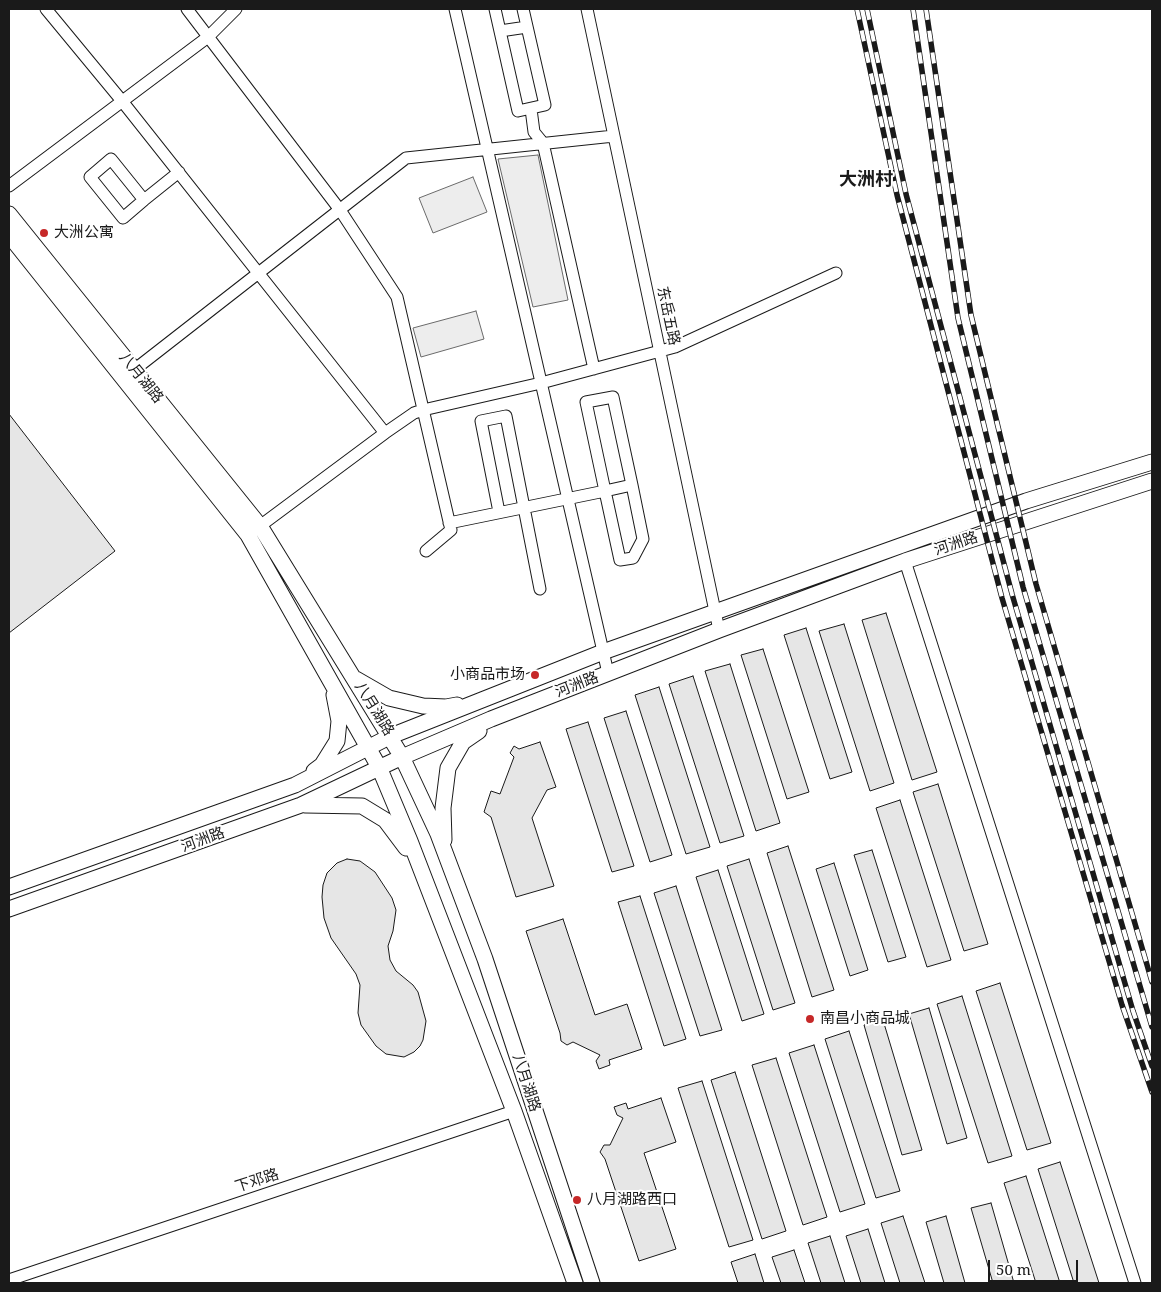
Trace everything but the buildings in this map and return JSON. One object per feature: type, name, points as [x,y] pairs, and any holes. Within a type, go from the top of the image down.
[{"type":"main road","name":"八月湖路","points":[[9,214],[260,526],[402,757],[444,849],[485,959],[592,1283]]},
{"type":"main road","name":"八月湖路","points":[[9,235],[248,535],[379,768],[514,1111],[575,1283]]},
{"type":"main road","points":[[9,887],[295,785],[390,736],[604,652],[1026,501],[1152,462]]},
{"type":"main road","name":"河洲路","points":[[9,909],[301,805],[402,757],[499,716],[719,630],[906,561],[1152,481]]},
{"type":"main road","points":[[355,678],[389,698],[423,706],[446,707],[479,701]]},
{"type":"main road","points":[[295,785],[322,765],[337,741],[339,721],[331,681]]},
{"type":"main road","points":[[444,849],[443,808],[448,768],[463,742],[499,716]]},
{"type":"main road","points":[[301,805],[362,806],[385,820],[419,866]]},
{"type":"street","points":[[46,9],[179,172],[385,433]]},
{"type":"street","points":[[187,9],[340,210],[397,297],[450,530],[426,551]]},
{"type":"street","points":[[9,186],[208,37],[236,9]]},
{"type":"street","points":[[455,9],[608,673]]},
{"type":"street","points":[[495,9],[518,111],[545,105],[523,9]]},
{"type":"street","name":"东岳五路","points":[[587,9],[719,630]]},
{"type":"street","points":[[500,31],[527,27]]},
{"type":"street","points":[[531,108],[534,132],[543,144],[594,368]]},
{"type":"street","points":[[134,370],[406,158],[614,136]]},
{"type":"street","points":[[144,200],[111,160],[90,177],[123,218],[179,172]]},
{"type":"street","points":[[260,526],[385,433],[423,410],[541,383],[675,347],[836,273]]},
{"type":"street","points":[[613,397],[643,539],[633,558],[620,560],[605,491],[586,402],[613,397]]},
{"type":"street","points":[[499,512],[481,421],[506,416],[540,589]]},
{"type":"street","points":[[449,523],[632,485]]},
{"type":"street","points":[[906,561],[1135,1283]]},
{"type":"street","name":"下邓路","points":[[9,1280],[514,1111]]},
{"type":"shaded area","points":[[538,155],[568,300],[533,307],[498,159]]},
{"type":"shaded area","points":[[473,177],[487,212],[433,233],[419,198]]},
{"type":"shaded area","points":[[476,311],[484,339],[421,357],[413,328]]},
{"type":"railway","points":[[857,9],[897,195],[1002,598],[1122,1005],[1152,1092]]},
{"type":"railway","points":[[867,9],[906,194],[1012,594],[1133,1011],[1152,1066]]},
{"type":"railway","points":[[913,9],[958,318],[1023,587],[1152,1027]]},
{"type":"railway","points":[[926,9],[971,315],[1036,584],[1152,982]]},
{"type":"place","name":"大洲公寓","points":[[44,233]]},
{"type":"place","name":"小商品市场","points":[[535,675]]},
{"type":"place","name":"南昌小商品城","points":[[810,1019]]},
{"type":"place","name":"八月湖路西口","points":[[577,1200]]},
{"type":"district","name":"大洲村","points":[[866,180]]}]
